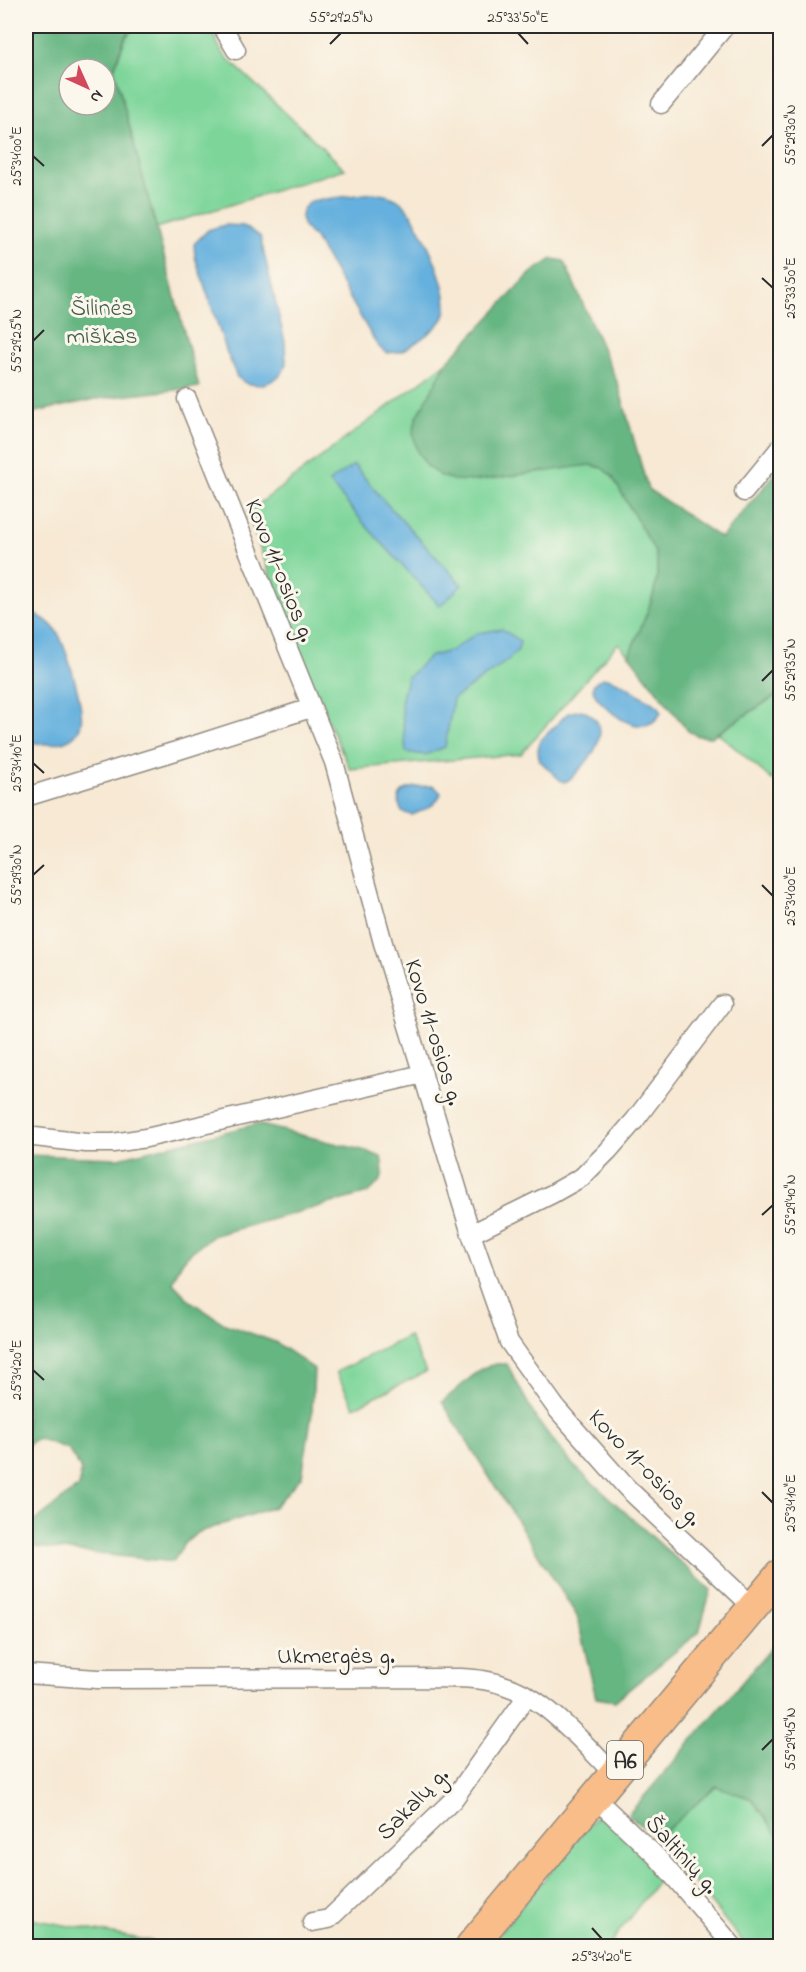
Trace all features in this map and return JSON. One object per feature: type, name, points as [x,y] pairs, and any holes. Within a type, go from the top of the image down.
[{"type":"highway","name":"A6","points":[[471,1947],[780,1575]]},
{"type":"street","points":[[222,26],[236,50]]},
{"type":"street","points":[[661,104],[726,26]]},
{"type":"street","name":"Kovo 11-osios g.","points":[[187,399],[334,762],[383,943],[471,1234],[509,1342],[557,1409],[627,1488],[753,1607]]},
{"type":"street","points":[[744,492],[780,448]]},
{"type":"street","points":[[26,797],[311,708]]},
{"type":"street","points":[[471,1234],[582,1177],[635,1119],[722,1004]]},
{"type":"street","points":[[26,1136],[86,1143],[113,1143],[146,1138],[423,1074]]},
{"type":"street","name":"Ukmergės g.","points":[[26,1674],[97,1679],[461,1678],[487,1680],[508,1686],[527,1696],[559,1721],[614,1774]]},
{"type":"street","name":"Sakalų g.","points":[[312,1922],[329,1918],[453,1800],[527,1696]]},
{"type":"street","name":"Šaltinių g.","points":[[594,1797],[656,1856],[733,1947]]},
{"type":"green space","name":"Šilinės miškas","points":[[26,26],[136,26],[125,37],[117,60],[117,57],[57,57],[57,117],[117,117],[117,80],[199,387],[96,399],[26,416]]},
{"type":"green space","points":[[136,26],[209,26],[223,54],[345,169],[156,228],[117,80],[117,61],[126,37]]},
{"type":"green space","points":[[552,259],[564,261],[618,384],[648,489],[721,538],[780,468],[780,693],[711,737],[698,736],[688,731],[629,655],[654,591],[657,564],[655,552],[612,476],[602,468],[590,465],[474,481],[453,480],[439,475],[427,466],[417,451],[413,433],[416,419],[447,362],[531,273]]},
{"type":"green space","points":[[447,362],[416,419],[603,468],[612,476],[655,552],[657,577],[654,591],[629,655],[618,643],[521,754],[350,769],[313,689],[247,513]]},
{"type":"green space","points":[[780,693],[780,773],[772,780],[718,733]]},
{"type":"green space","points":[[257,1124],[366,1151],[381,1157],[382,1163],[382,1177],[368,1193],[215,1235],[184,1260],[173,1283],[189,1300],[225,1324],[275,1342],[314,1369],[312,1413],[302,1476],[274,1507],[197,1533],[183,1545],[173,1562],[26,1546],[26,1528],[79,1486],[81,1469],[68,1449],[37,1438],[26,1446],[26,1155],[119,1158]]},
{"type":"green space","points":[[409,1336],[426,1372],[354,1407],[336,1372]]},
{"type":"green space","points":[[507,1364],[537,1420],[573,1465],[711,1590],[699,1632],[615,1701],[596,1698],[577,1616],[442,1402],[482,1368]]},
{"type":"green space","points":[[780,1638],[780,1838],[752,1799],[716,1786],[658,1838],[628,1815]]},
{"type":"green space","points":[[716,1785],[752,1799],[780,1838],[780,1946],[746,1946],[658,1838]]},
{"type":"green space","points":[[598,1814],[619,1828],[664,1873],[608,1946],[489,1946]]},
{"type":"green space","points":[[26,1918],[178,1946],[26,1946]]},
{"type":"water","points":[[373,193],[396,199],[410,213],[426,240],[444,289],[446,303],[443,319],[421,339],[398,352],[386,353],[377,345],[315,238],[301,220],[302,210],[311,201]]},
{"type":"water","points":[[225,225],[243,226],[260,236],[285,342],[286,364],[280,376],[264,385],[247,384],[237,377],[195,257],[194,244],[208,230]]},
{"type":"water","points":[[354,465],[462,585],[440,606],[329,482]]},
{"type":"water","points":[[37,615],[50,624],[60,637],[79,696],[80,727],[72,738],[59,743],[31,742],[26,731],[26,616]]},
{"type":"water","points":[[502,629],[520,641],[518,650],[507,661],[453,699],[445,747],[425,755],[406,752],[401,702],[407,678],[429,657],[452,650],[477,633]]},
{"type":"water","points":[[607,678],[621,683],[659,707],[661,713],[655,720],[641,725],[619,717],[601,702],[593,689],[596,682]]},
{"type":"water","points":[[581,710],[597,721],[600,736],[588,760],[572,778],[564,782],[539,760],[538,749],[541,740],[568,713]]},
{"type":"water","points":[[434,786],[441,793],[433,804],[412,815],[402,812],[399,797],[402,792],[413,787]]}]
